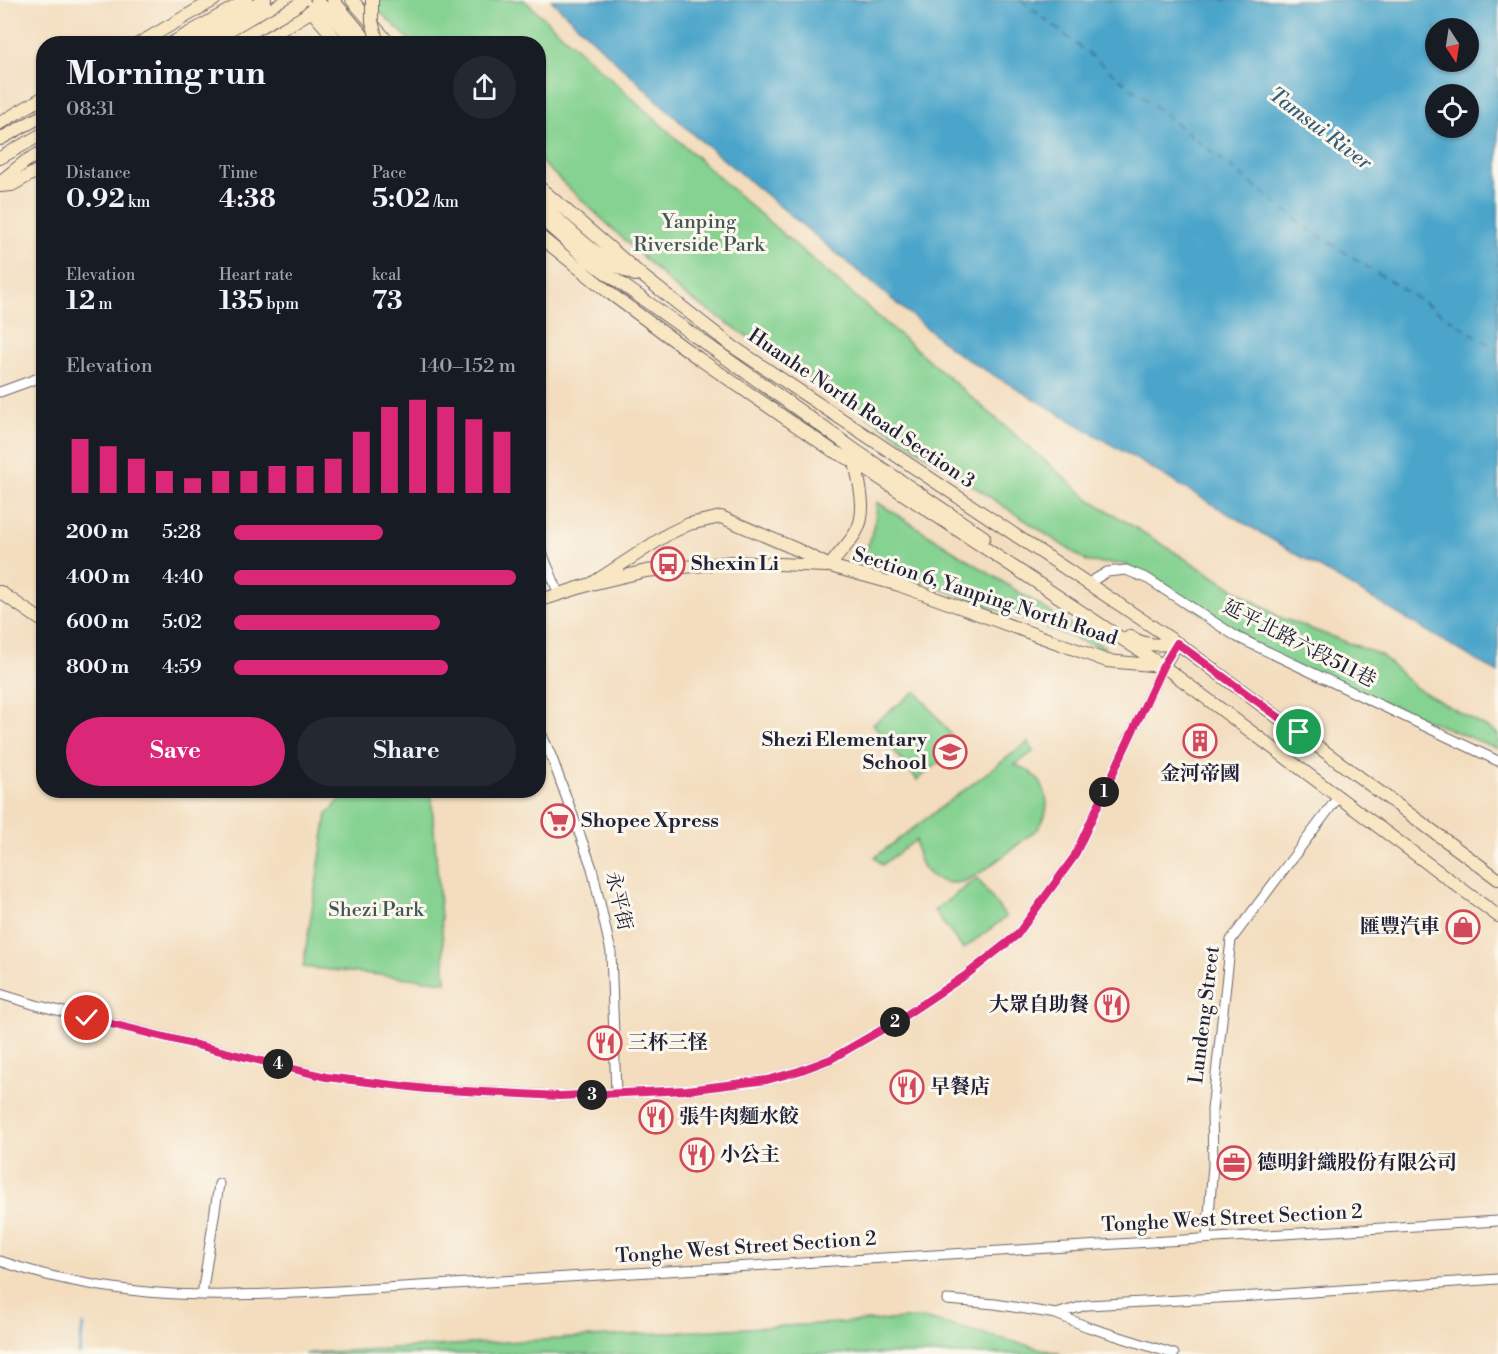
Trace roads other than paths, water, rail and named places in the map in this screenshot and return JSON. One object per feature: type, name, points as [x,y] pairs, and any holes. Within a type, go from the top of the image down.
[{"type":"main road","points":[[152,36],[214,0]]},
{"type":"main road","points":[[184,36],[247,0]]},
{"type":"main road","points":[[203,36],[265,0]]},
{"type":"main road","points":[[213,36],[274,0]]},
{"type":"main road","points":[[224,36],[288,0]]},
{"type":"main road","points":[[333,0],[363,36]]},
{"type":"main road","points":[[352,0],[383,36]]},
{"type":"main road","points":[[372,0],[372,21],[376,36]]},
{"type":"main road","points":[[245,36],[296,6],[308,2]]},
{"type":"main road","points":[[267,36],[308,2]]},
{"type":"main road","points":[[308,2],[334,36]]},
{"type":"main road","points":[[308,2],[348,36]]},
{"type":"main road","points":[[0,123],[36,103]]},
{"type":"main road","points":[[0,139],[36,119]]},
{"type":"main road","points":[[0,145],[36,127]]},
{"type":"main road","points":[[0,158],[36,138]]},
{"type":"main road","points":[[2,179],[36,152]]},
{"type":"main road","points":[[2,179],[36,155]]},
{"type":"main road","points":[[2,179],[12,185],[36,172]]},
{"type":"main road","name":"Huanhe North Road Section 3","points":[[546,193],[693,318],[1177,643],[1498,879]]},
{"type":"main road","points":[[546,208],[614,266],[645,279]]},
{"type":"main road","points":[[546,223],[588,260],[826,429],[1137,641],[1154,646],[1177,643]]},
{"type":"main road","points":[[546,241],[611,294],[698,358],[833,451],[855,462],[1163,666],[1498,916]]},
{"type":"main road","points":[[830,566],[857,531],[861,519],[862,505],[855,462]]},
{"type":"main road","name":"Section 6, Yanping North Road","points":[[591,584],[668,534],[689,524],[721,517],[830,566],[899,585],[1107,661],[1163,666]]},
{"type":"main road","name":"Section 6, Yanping North Road","points":[[546,598],[591,584],[646,571],[728,562],[830,566]]},
{"type":"main road","points":[[0,592],[36,617]]},
{"type":"main road","points":[[1163,666],[1177,643]]},
{"type":"street","points":[[0,392],[36,379]]},
{"type":"street","points":[[546,562],[559,594]]},
{"type":"street","name":"延平北路六段511巷","points":[[1087,584],[1107,572],[1126,570],[1148,579],[1237,637],[1498,761]]},
{"type":"street","points":[[0,994],[326,1077],[427,1089],[560,1096],[687,1090],[767,1080],[831,1059],[966,975],[1017,935],[1074,857],[1163,666]]},
{"type":"street","name":"永平街","points":[[546,744],[592,868],[608,934],[611,952],[616,1094]]},
{"type":"street","name":"Lundeng Street","points":[[1207,1238],[1213,1165],[1212,1110],[1231,940],[1339,796]]},
{"type":"street","points":[[202,1295],[219,1184]]},
{"type":"street","name":"Tonghe West Street Section 2","points":[[0,1261],[32,1272],[137,1290],[202,1295],[322,1292],[1498,1221]]},
{"type":"street","points":[[1056,1314],[1087,1305],[1498,1279]]},
{"type":"street","points":[[947,1300],[995,1304],[1056,1314],[1088,1327],[1174,1354]]},
{"type":"water","name":"Tamsui River","points":[[551,0],[1498,0],[1498,673],[958,354],[694,135]]},
{"type":"waterway","points":[[79,1354],[83,1325]]},
{"type":"place","name":"Shexin Li","points":[[668,564]]},
{"type":"place","name":"金河帝國","points":[[1200,741]]},
{"type":"place","name":"Shezi Elementary School","points":[[950,752]]},
{"type":"place","name":"Shopee Xpress","points":[[558,821]]},
{"type":"place","name":"匯豐汽車","points":[[1463,927]]},
{"type":"place","name":"大眾自助餐","points":[[1112,1005]]},
{"type":"place","name":"三杯三怪","points":[[605,1043]]},
{"type":"place","name":"早餐店","points":[[907,1087]]},
{"type":"place","name":"張牛肉麵水餃","points":[[656,1117]]},
{"type":"place","name":"小公主","points":[[697,1155]]},
{"type":"place","name":"德明針織股份有限公司","points":[[1234,1163]]},
{"type":"park label","name":"Yanping Riverside Park","points":[[699,234]]},
{"type":"park label","name":"Shezi Park","points":[[376,910]]}]
